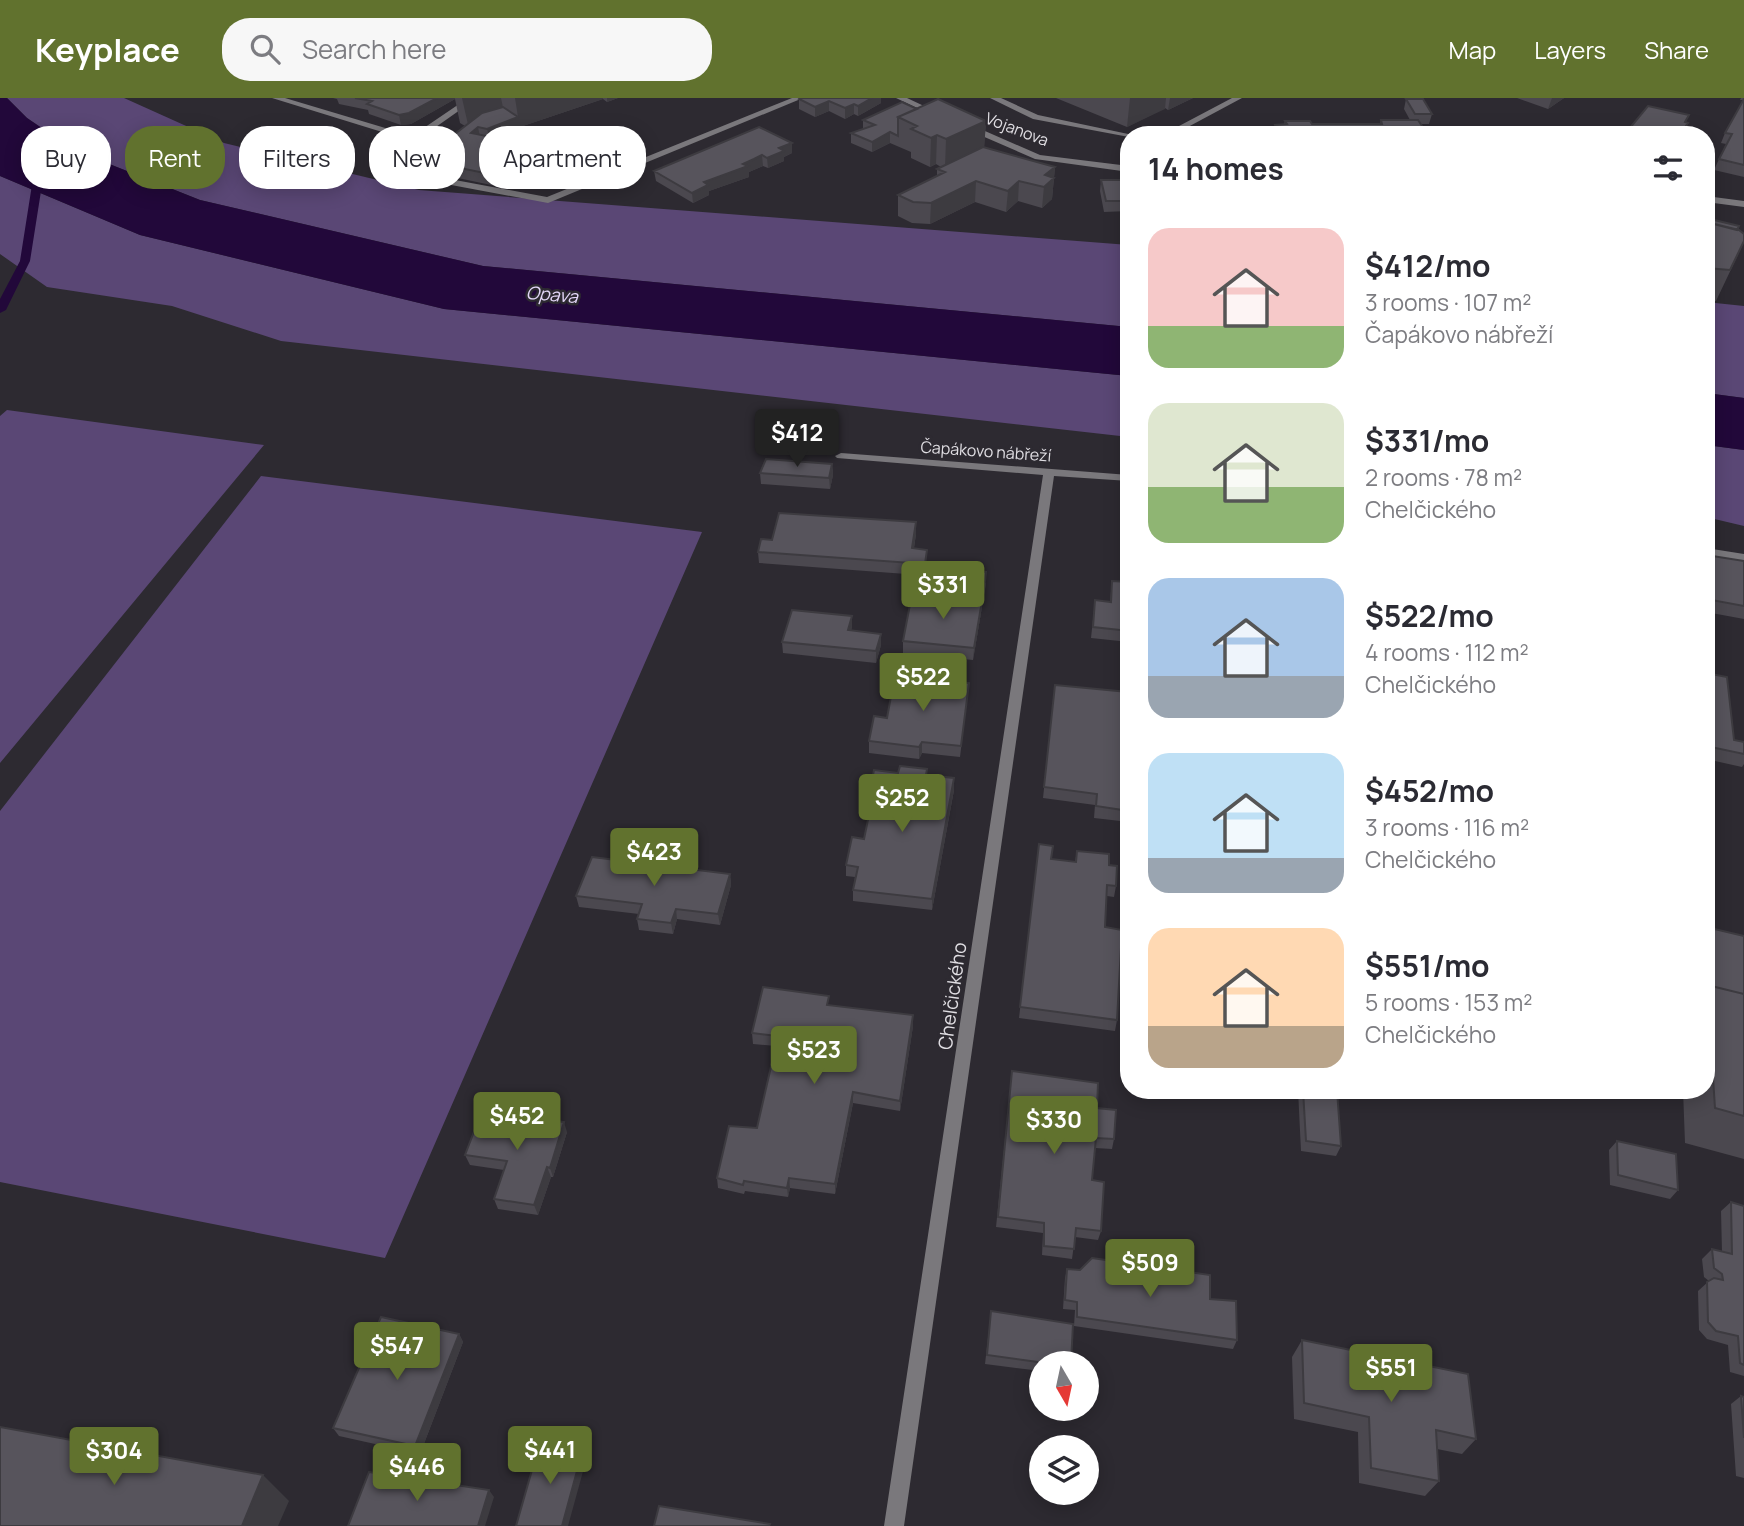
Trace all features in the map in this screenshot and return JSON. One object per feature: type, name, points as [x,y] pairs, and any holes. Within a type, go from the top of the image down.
[{"type":"street","points":[[276,98],[370,126]]},
{"type":"street","points":[[432,126],[473,98]]},
{"type":"street","points":[[465,185],[548,200],[799,98]]},
{"type":"street","points":[[900,98],[950,119]]},
{"type":"street","points":[[994,98],[1036,117],[1120,133]]},
{"type":"street","points":[[1184,126],[1238,98]]},
{"type":"street","name":"Vojanova","points":[[963,125],[1038,157],[1120,168]]},
{"type":"street","points":[[1715,200],[1744,204]]},
{"type":"street","name":"Čapákovo nábřeží","points":[[841,456],[1120,477]]},
{"type":"street","name":"Chelčického","points":[[894,1526],[1049,472]]},
{"type":"street","points":[[1715,553],[1744,558]]},
{"type":"shaded area","points":[[7,98],[124,98],[186,126],[125,126],[125,170],[111,165],[111,126],[39,126]]},
{"type":"shaded area","points":[[225,143],[239,147],[239,189],[355,189],[355,175],[369,178],[369,189],[415,189],[1120,244],[1120,326],[483,266],[200,200],[172,189],[225,189]]},
{"type":"shaded area","points":[[0,176],[21,185],[21,189],[31,189],[140,235],[444,309],[1120,375],[1120,436],[281,341],[172,306],[47,287],[0,254]]},
{"type":"shaded area","points":[[1715,303],[1744,306],[1744,398],[1715,394]]},
{"type":"shaded area","points":[[7,410],[264,445],[0,763],[0,416]]},
{"type":"shaded area","points":[[1715,446],[1744,450],[1744,526],[1715,519]]},
{"type":"shaded area","points":[[261,476],[702,532],[385,1258],[0,1182],[0,811]]},
{"type":"water","points":[[0,98],[7,98],[39,126],[21,126],[21,185],[0,176]]},
{"type":"water","name":"Opava","points":[[111,165],[125,170],[125,189],[172,189],[200,200],[483,266],[1120,326],[1120,375],[444,309],[140,235],[31,189],[111,189]]},
{"type":"water","points":[[1715,394],[1744,398],[1744,450],[1715,446]]},
{"type":"building","points":[[355,98],[437,98],[409,113],[399,115],[367,104],[372,101]]},
{"type":"building","points":[[800,98],[872,98],[858,106],[854,104],[845,108],[829,101],[815,107]]},
{"type":"building","points":[[938,99],[986,121],[946,139],[937,135],[931,138],[911,129],[917,126],[898,117]]},
{"type":"building","points":[[1406,99],[1423,99],[1432,114],[1415,114]]},
{"type":"building","points":[[1744,99],[1744,165],[1719,159],[1732,134],[1725,133]]},
{"type":"building","points":[[902,102],[917,109],[898,117],[898,136],[890,132],[872,142],[851,133],[875,125],[863,120]]},
{"type":"building","points":[[1648,106],[1689,115],[1686,126],[1631,126]]},
{"type":"building","points":[[503,107],[518,117],[495,126],[479,126],[471,133],[479,135],[479,172],[465,169],[465,126],[482,113]]},
{"type":"building","points":[[1381,120],[1418,120],[1422,126],[1275,125],[1287,124],[1285,121],[1310,121],[1312,124],[1382,124]]},
{"type":"building","points":[[759,127],[792,143],[779,148],[784,151],[767,158],[762,155],[743,164],[748,166],[704,182],[708,185],[692,193],[654,171]]},
{"type":"building","points":[[983,147],[1055,167],[1045,175],[1054,178],[1044,187],[1019,181],[1008,191],[976,181],[931,203],[913,202],[898,195],[945,172],[937,169]]},
{"type":"building","points":[[1101,180],[1120,180],[1120,201],[1106,201]]},
{"type":"building","points":[[1715,220],[1739,226],[1737,230],[1715,224]]},
{"type":"building","points":[[1715,224],[1739,230],[1744,234],[1744,241],[1730,270],[1715,269]]},
{"type":"building","points":[[766,459],[832,464],[829,478],[760,473]]},
{"type":"building","points":[[779,513],[916,522],[912,548],[927,550],[925,564],[758,552],[761,539],[772,540]]},
{"type":"building","points":[[1715,556],[1744,561],[1744,606],[1715,601]]},
{"type":"building","points":[[944,568],[986,572],[984,591],[904,584],[906,572],[942,575]]},
{"type":"building","points":[[1112,581],[1120,581],[1120,630],[1093,627],[1095,600],[1111,602]]},
{"type":"building","points":[[912,594],[982,601],[974,648],[903,641]]},
{"type":"building","points":[[792,610],[852,616],[848,630],[881,634],[876,651],[782,642]]},
{"type":"building","points":[[903,675],[969,683],[961,746],[922,742],[919,747],[869,741],[874,716],[887,718],[894,680],[902,681]]},
{"type":"building","points":[[1715,675],[1727,677],[1734,740],[1744,742],[1744,754],[1715,748]]},
{"type":"building","points":[[1055,685],[1120,691],[1120,810],[1096,806],[1097,794],[1044,787]]},
{"type":"building","points":[[900,766],[927,769],[926,775],[954,778],[932,899],[853,890],[858,867],[846,865],[852,837],[864,839],[874,770],[898,773]]},
{"type":"building","points":[[1039,844],[1053,846],[1051,859],[1076,862],[1077,851],[1109,854],[1109,865],[1117,866],[1116,886],[1107,885],[1105,927],[1120,930],[1117,1020],[1020,1007]]},
{"type":"building","points":[[592,857],[730,874],[718,914],[676,909],[671,923],[637,919],[642,904],[576,896]]},
{"type":"building","points":[[1715,929],[1744,936],[1744,994],[1715,987]]},
{"type":"building","points":[[763,987],[829,996],[827,1005],[913,1015],[900,1101],[853,1092],[835,1184],[789,1178],[787,1188],[744,1181],[743,1185],[717,1178],[729,1126],[757,1128],[778,1036],[752,1033]]},
{"type":"building","points":[[1715,987],[1744,994],[1744,1116],[1715,1108]]},
{"type":"building","points":[[1012,1071],[1098,1083],[1097,1108],[1116,1110],[1114,1139],[1096,1138],[1092,1180],[1104,1182],[1101,1231],[1076,1228],[1074,1249],[1044,1246],[1044,1223],[998,1217]]},
{"type":"building","points":[[1304,1099],[1338,1099],[1341,1146],[1306,1141]]},
{"type":"building","points":[[482,1111],[564,1122],[550,1168],[547,1167],[534,1205],[494,1199],[507,1161],[465,1155]]},
{"type":"building","points":[[1617,1141],[1676,1154],[1678,1190],[1618,1175]]},
{"type":"building","points":[[1731,1202],[1744,1206],[1744,1365],[1740,1363],[1738,1336],[1716,1331],[1708,1322],[1707,1282],[1714,1278],[1723,1280],[1722,1274],[1714,1268],[1712,1249],[1732,1254]]},
{"type":"building","points":[[1092,1258],[1210,1275],[1210,1299],[1236,1301],[1237,1340],[1077,1317],[1077,1302],[1065,1300],[1067,1269],[1080,1270]]},
{"type":"building","points":[[991,1311],[1073,1324],[1072,1351],[1029,1351],[1029,1361],[987,1355]]},
{"type":"building","points":[[381,1317],[459,1334],[415,1446],[333,1428]]},
{"type":"building","points":[[1302,1340],[1468,1374],[1476,1439],[1436,1430],[1439,1481],[1371,1468],[1369,1417],[1304,1403]]},
{"type":"building","points":[[1741,1396],[1744,1397],[1744,1438]]},
{"type":"building","points":[[0,1427],[263,1475],[242,1526],[0,1526]]},
{"type":"building","points":[[540,1442],[583,1449],[562,1526],[516,1526]]},
{"type":"building","points":[[369,1472],[489,1490],[478,1526],[348,1526]]},
{"type":"building","points":[[659,1506],[770,1524],[654,1526]]},
{"type":"waterway","points":[[0,310],[25,261],[36,189]]}]
